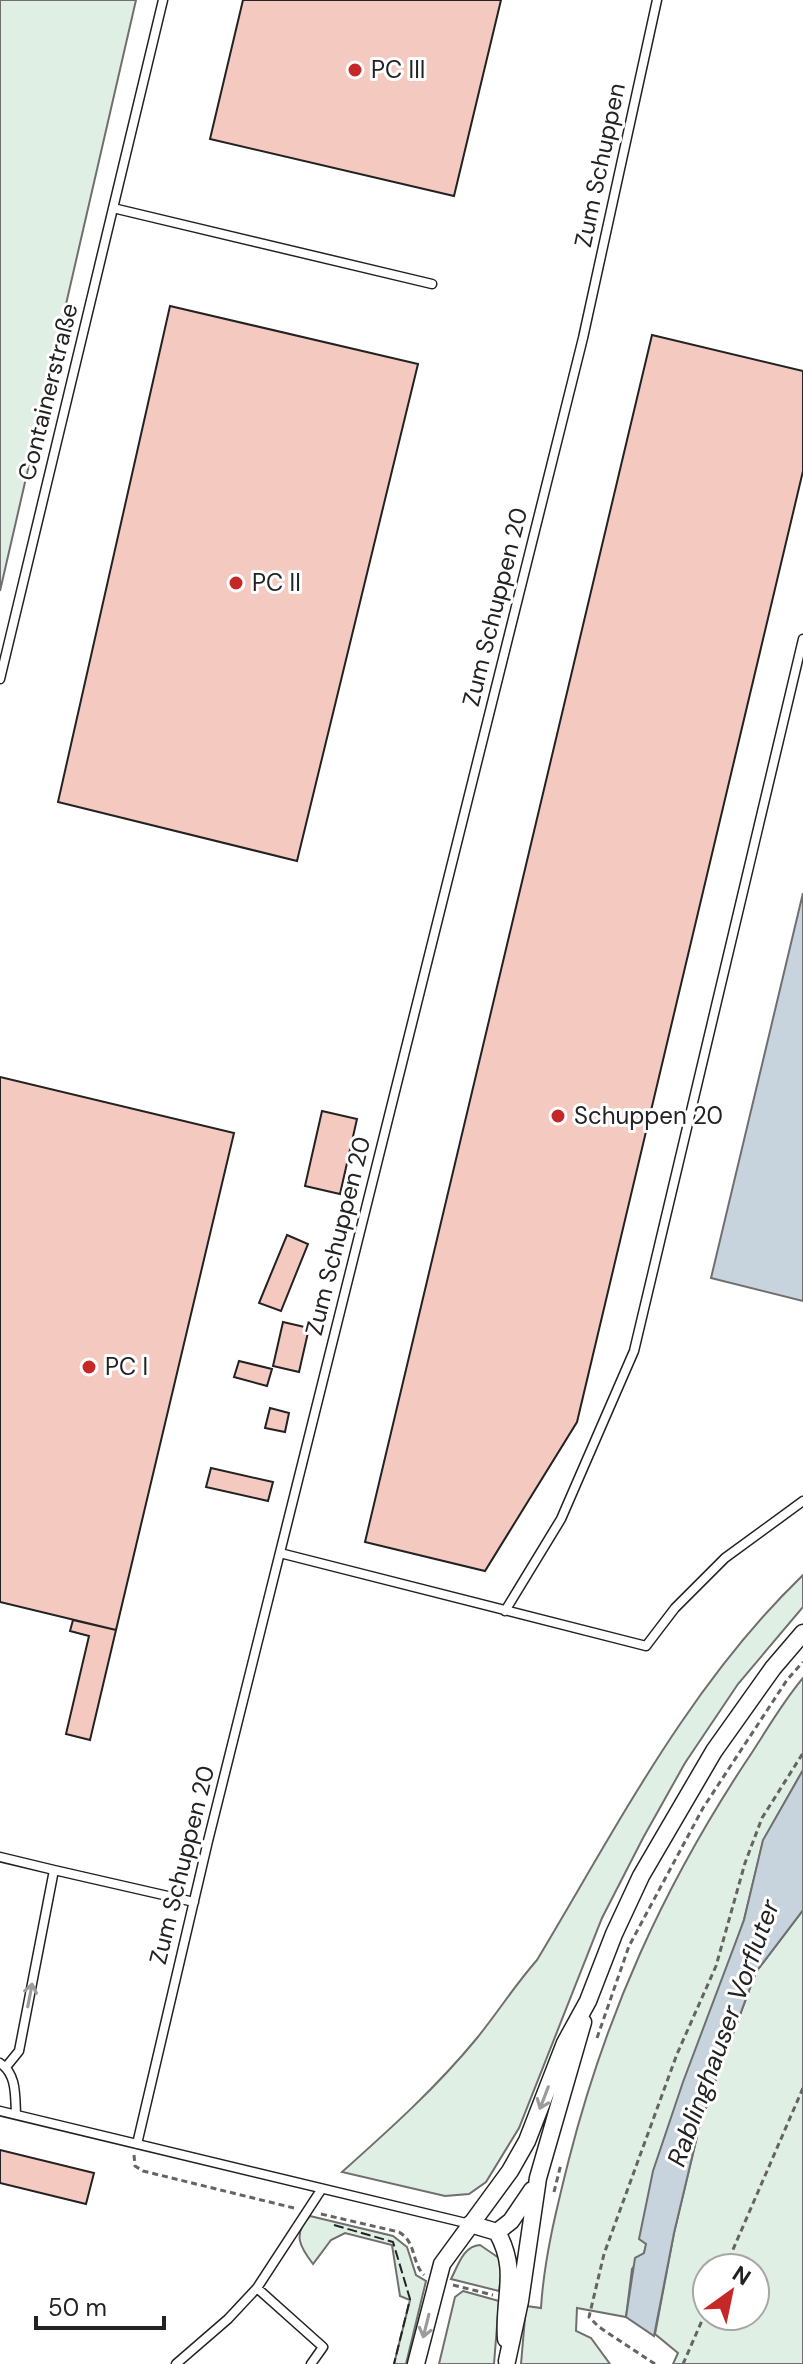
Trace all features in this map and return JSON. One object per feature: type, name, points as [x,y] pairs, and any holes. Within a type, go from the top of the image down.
[{"type":"street","points":[[416,2364],[442,2264],[503,2181],[527,2141],[565,2043],[588,2001],[636,1887],[714,1751],[773,1668],[803,1633]]},
{"type":"street","points":[[507,2363],[520,2301],[538,2178],[588,2001]]},
{"type":"street","points":[[497,2232],[522,2209],[538,2178]]},
{"type":"street","points":[[470,2224],[497,2232],[505,2247],[510,2268],[505,2318],[507,2363]]},
{"type":"lane","name":"Containerstraße","points":[[0,679],[163,0]]},
{"type":"lane","name":"Zum Schuppen","points":[[583,338],[657,0]]},
{"type":"lane","points":[[113,208],[432,284]]},
{"type":"lane","name":"Zum Schuppen 20","points":[[137,2144],[280,1553],[583,338]]},
{"type":"lane","points":[[505,1611],[561,1519],[634,1351],[803,639]]},
{"type":"lane","points":[[280,1553],[646,1646],[675,1608],[725,1558],[803,1501]]},
{"type":"lane","points":[[0,1857],[194,1902]]},
{"type":"lane","points":[[16,2114],[13,2080],[3,2065],[19,2051],[54,1870]]},
{"type":"lane","points":[[0,2111],[470,2224]]},
{"type":"lane","points":[[176,2364],[228,2319],[257,2288],[321,2190]]},
{"type":"lane","points":[[257,2288],[323,2347],[311,2364]]},
{"type":"path","points":[[595,2044],[629,1946],[703,1808],[787,1680],[803,1662]]},
{"type":"path","points":[[655,2364],[589,2317],[604,2254],[677,2054],[716,1966],[762,1818],[803,1753]]},
{"type":"path","points":[[732,2252],[803,2088]]},
{"type":"path","points":[[137,2144],[133,2162],[143,2171],[399,2232],[413,2246],[421,2273],[436,2281],[507,2298]]},
{"type":"path","points":[[552,2201],[562,2158]]},
{"type":"path","points":[[683,2364],[697,2332]]},
{"type":"green space","points":[[0,0],[136,0],[0,591]]},
{"type":"green space","points":[[803,1575],[803,1607],[738,1684],[685,1763],[643,1838],[602,1918],[519,2128],[486,2182],[469,2194],[445,2196],[342,2172],[429,2091],[485,2028],[537,1960],[627,1808],[690,1710],[762,1618]]},
{"type":"green space","points":[[803,1678],[803,1770],[763,1841],[744,1920],[727,1968],[644,2253],[632,2269],[626,2317],[577,2308],[576,2331],[591,2338],[610,2364],[521,2364],[526,2306],[541,2308],[548,2252],[569,2159],[619,2003],[688,1857],[745,1763]]},
{"type":"green space","points":[[803,1910],[803,2364],[673,2364],[678,2353],[655,2334],[674,2233],[699,2128],[756,1972]]},
{"type":"green space","points":[[310,2216],[393,2236],[407,2247],[416,2275],[426,2281],[406,2364],[394,2364],[410,2300],[400,2296],[392,2245],[345,2233],[331,2240],[313,2264],[300,2240],[301,2229]]},
{"type":"green space","points":[[480,2245],[499,2258],[502,2269],[499,2291],[451,2279],[465,2253]]},
{"type":"green space","points":[[463,2291],[499,2301],[494,2364],[439,2364],[455,2297]]},
{"type":"water","points":[[803,893],[803,1301],[711,1278]]},
{"type":"water","name":"Rablinghauser Vorfluter","points":[[803,1770],[803,1910],[756,1972],[716,2079],[699,2128],[654,2336],[626,2317],[635,2258],[644,2253],[646,2244],[639,2239],[653,2171],[744,1920],[763,1840]]},
{"type":"building","name":"PC III","points":[[243,0],[501,0],[454,196],[210,139]]},
{"type":"building","name":"PC II","points":[[170,306],[418,364],[297,861],[58,802]]},
{"type":"building","name":"Schuppen 20","points":[[652,335],[803,371],[803,471],[577,1422],[485,1571],[365,1542]]},
{"type":"building","name":"PC I","points":[[0,1077],[234,1133],[116,1630],[0,1602]]},
{"type":"building","points":[[322,1111],[357,1119],[340,1194],[305,1186]]},
{"type":"building","points":[[287,1235],[308,1244],[281,1311],[259,1303]]},
{"type":"building","points":[[283,1322],[309,1328],[299,1372],[273,1366]]},
{"type":"building","points":[[239,1361],[272,1369],[267,1386],[234,1377]]},
{"type":"building","points":[[270,1408],[289,1413],[285,1432],[265,1428]]},
{"type":"building","points":[[211,1468],[273,1482],[268,1501],[206,1487]]},
{"type":"building","points":[[73,1620],[116,1630],[90,1740],[66,1734],[89,1636],[70,1631]]},
{"type":"building","points":[[0,2150],[94,2173],[86,2204],[0,2183]]},
{"type":"fence","points":[[334,2225],[393,2242],[410,2299],[394,2364]]},
{"type":"place","name":"PC III","points":[[355,70]]},
{"type":"place","name":"PC II","points":[[236,583]]},
{"type":"place","name":"Schuppen 20","points":[[558,1116]]},
{"type":"place","name":"PC I","points":[[89,1367]]}]
